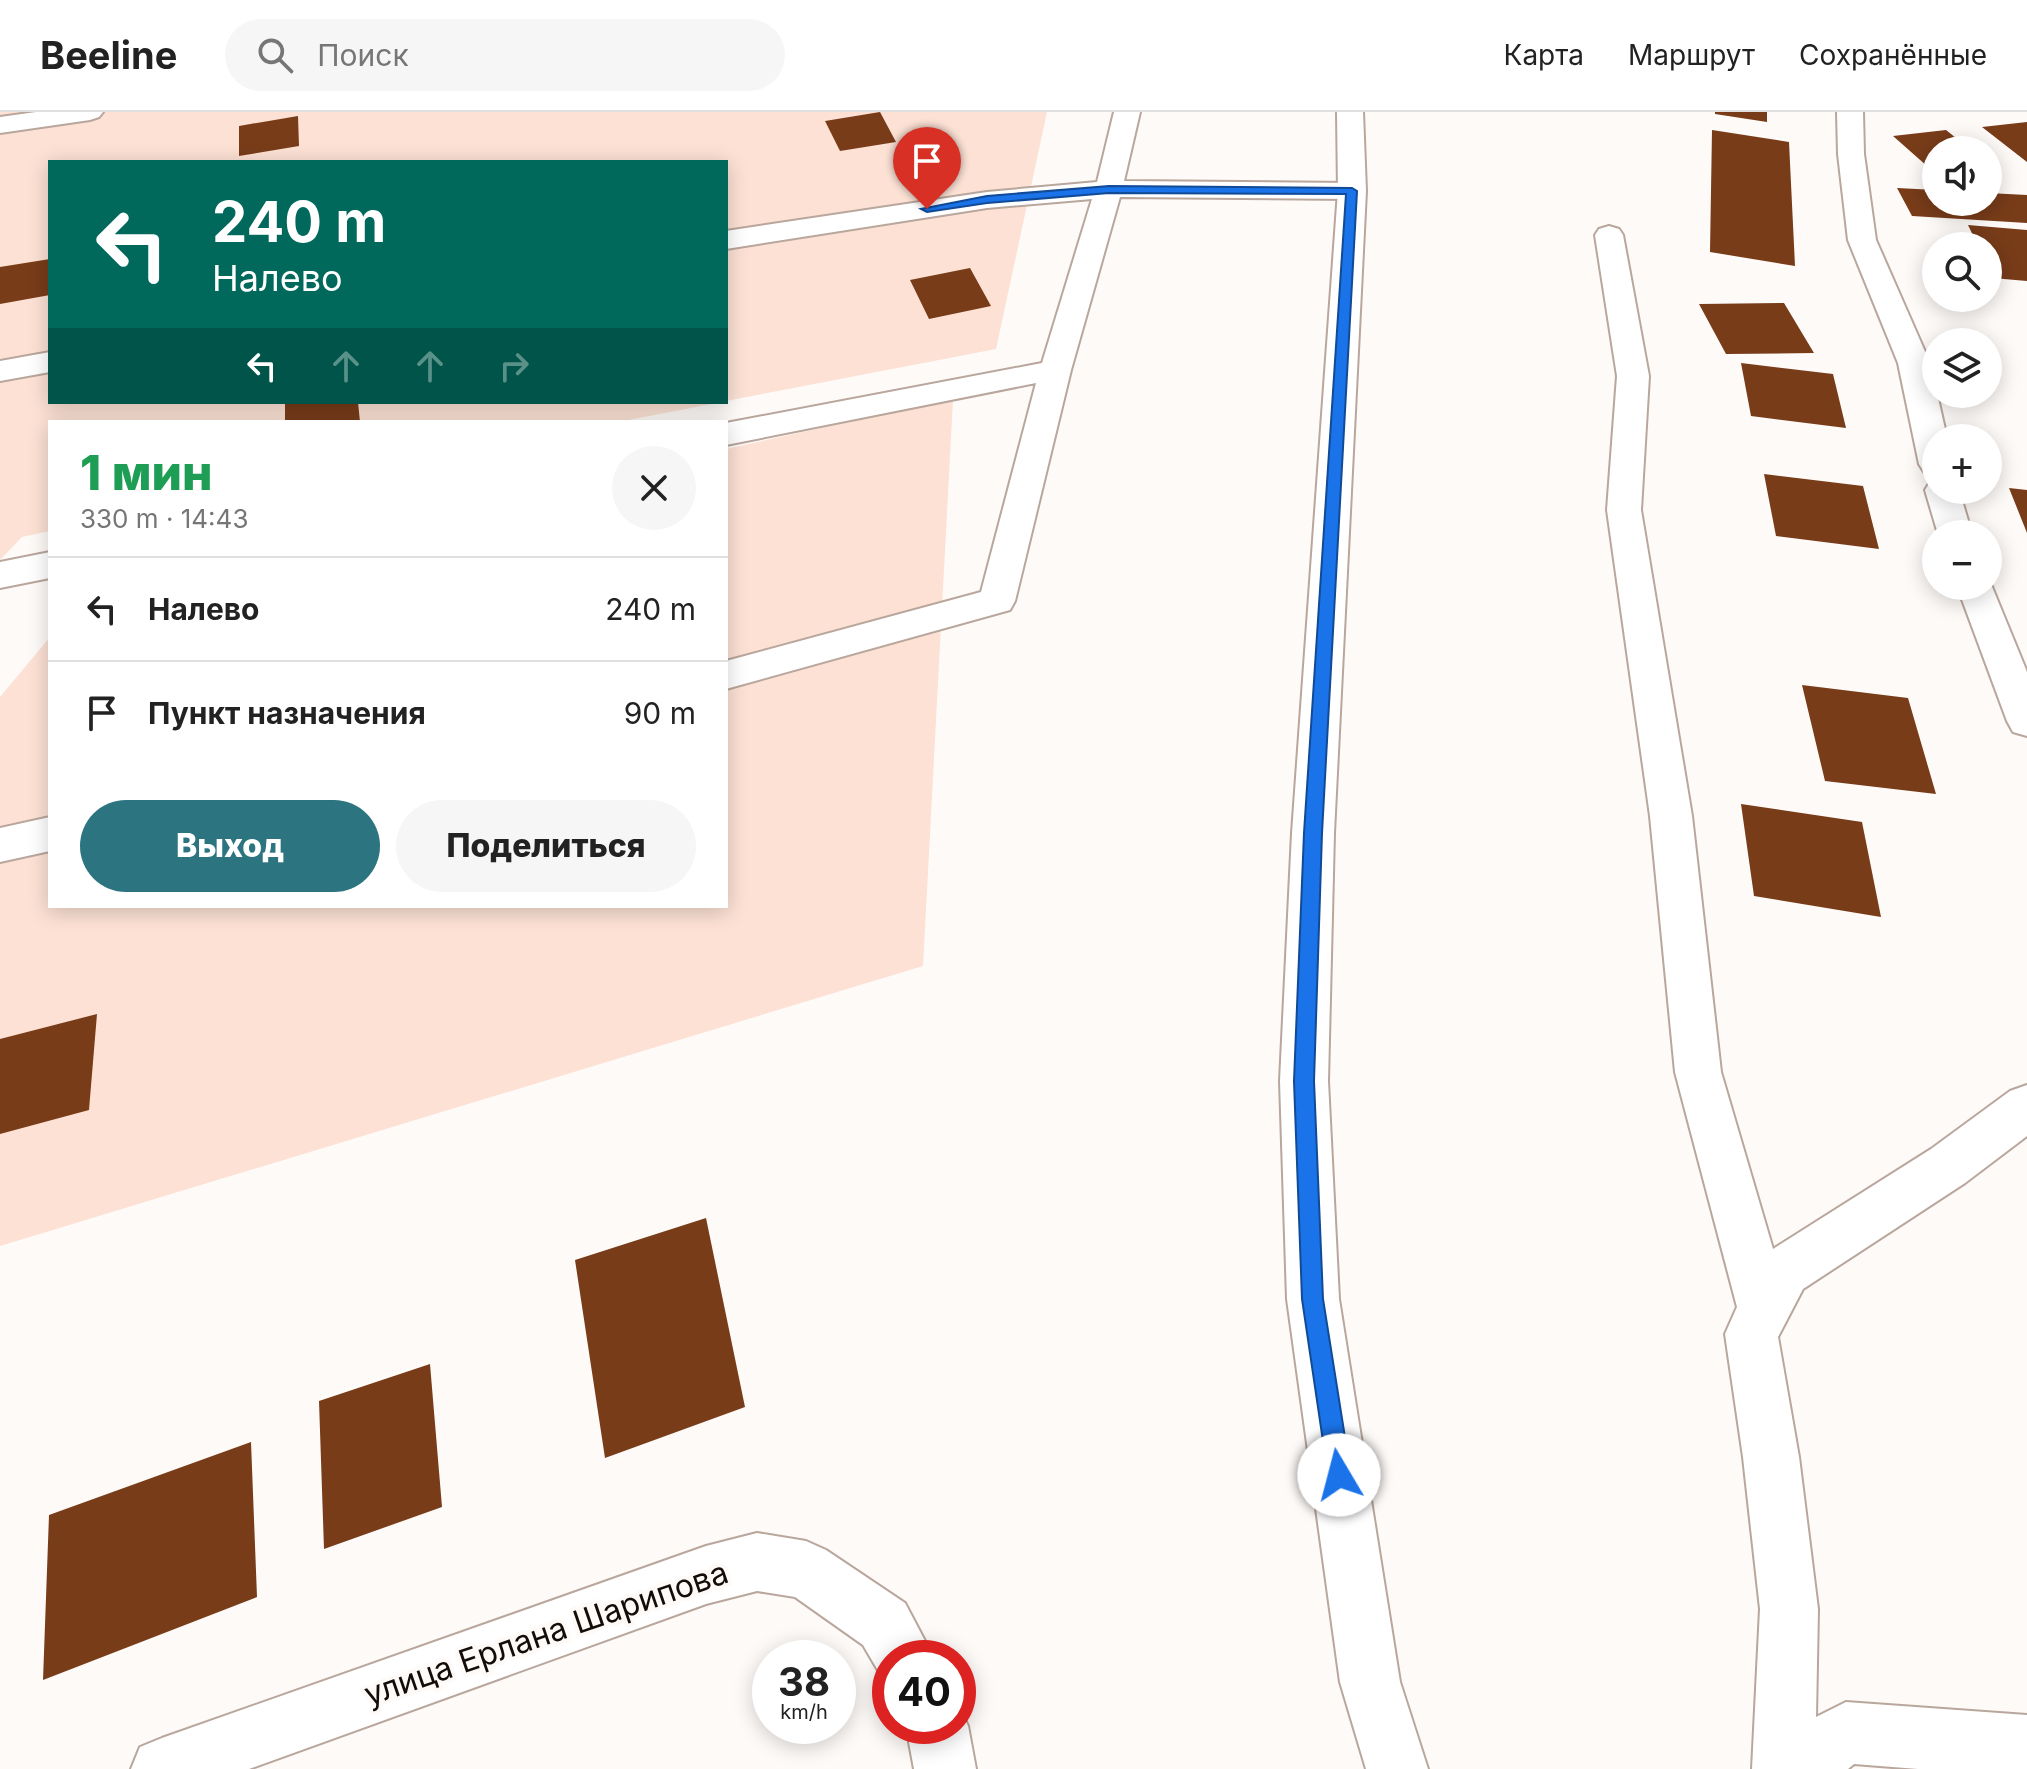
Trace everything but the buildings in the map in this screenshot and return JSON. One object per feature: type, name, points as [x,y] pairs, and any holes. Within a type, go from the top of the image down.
[{"type":"street","points":[[0,125],[90,112]]},
{"type":"street","points":[[728,674],[997,601],[1055,370],[1109,189],[1127,112]]},
{"type":"street","points":[[1350,112],[1352,191],[1313,833],[1304,1081],[1313,1299],[1370,1682],[1397,1769]]},
{"type":"street","points":[[1850,112],[1851,154],[1862,240],[1914,363],[1927,424]]},
{"type":"street","points":[[728,240],[987,200],[1109,189],[1352,191]]},
{"type":"street","points":[[1609,235],[1633,376],[1624,510],[1671,816],[1698,1072],[1764,1310]]},
{"type":"street","points":[[0,371],[48,362]]},
{"type":"street","points":[[728,434],[1055,370]]},
{"type":"street","points":[[0,575],[48,565]]},
{"type":"street","points":[[1980,600],[2027,721]]},
{"type":"street","points":[[0,845],[48,834]]},
{"type":"street","points":[[1783,1769],[1789,1609],[1771,1457],[1751,1334],[1785,1271],[1948,1166],[2027,1107]]},
{"type":"street","name":"улица Ерлана Шарипова","points":[[162,1769],[706,1575],[757,1562],[806,1570],[884,1624],[893,1640]]},
{"type":"street","points":[[1795,1769],[1846,1733],[2025,1748]]},
{"type":"street","points":[[940,1744],[945,1769]]},
{"type":"shaded area","points":[[0,112],[1047,112],[996,349],[728,401],[728,160],[48,160],[48,404],[712,404],[628,420],[48,420],[48,531],[22,537],[0,560]]},
{"type":"shaded area","points":[[953,399],[923,966],[0,1246],[0,697],[48,639],[48,908],[728,908],[728,449]]},
{"type":"route","points":[[927,209],[1109,189],[1352,191],[1313,833],[1304,1081],[1313,1299],[1339,1475]]}]
